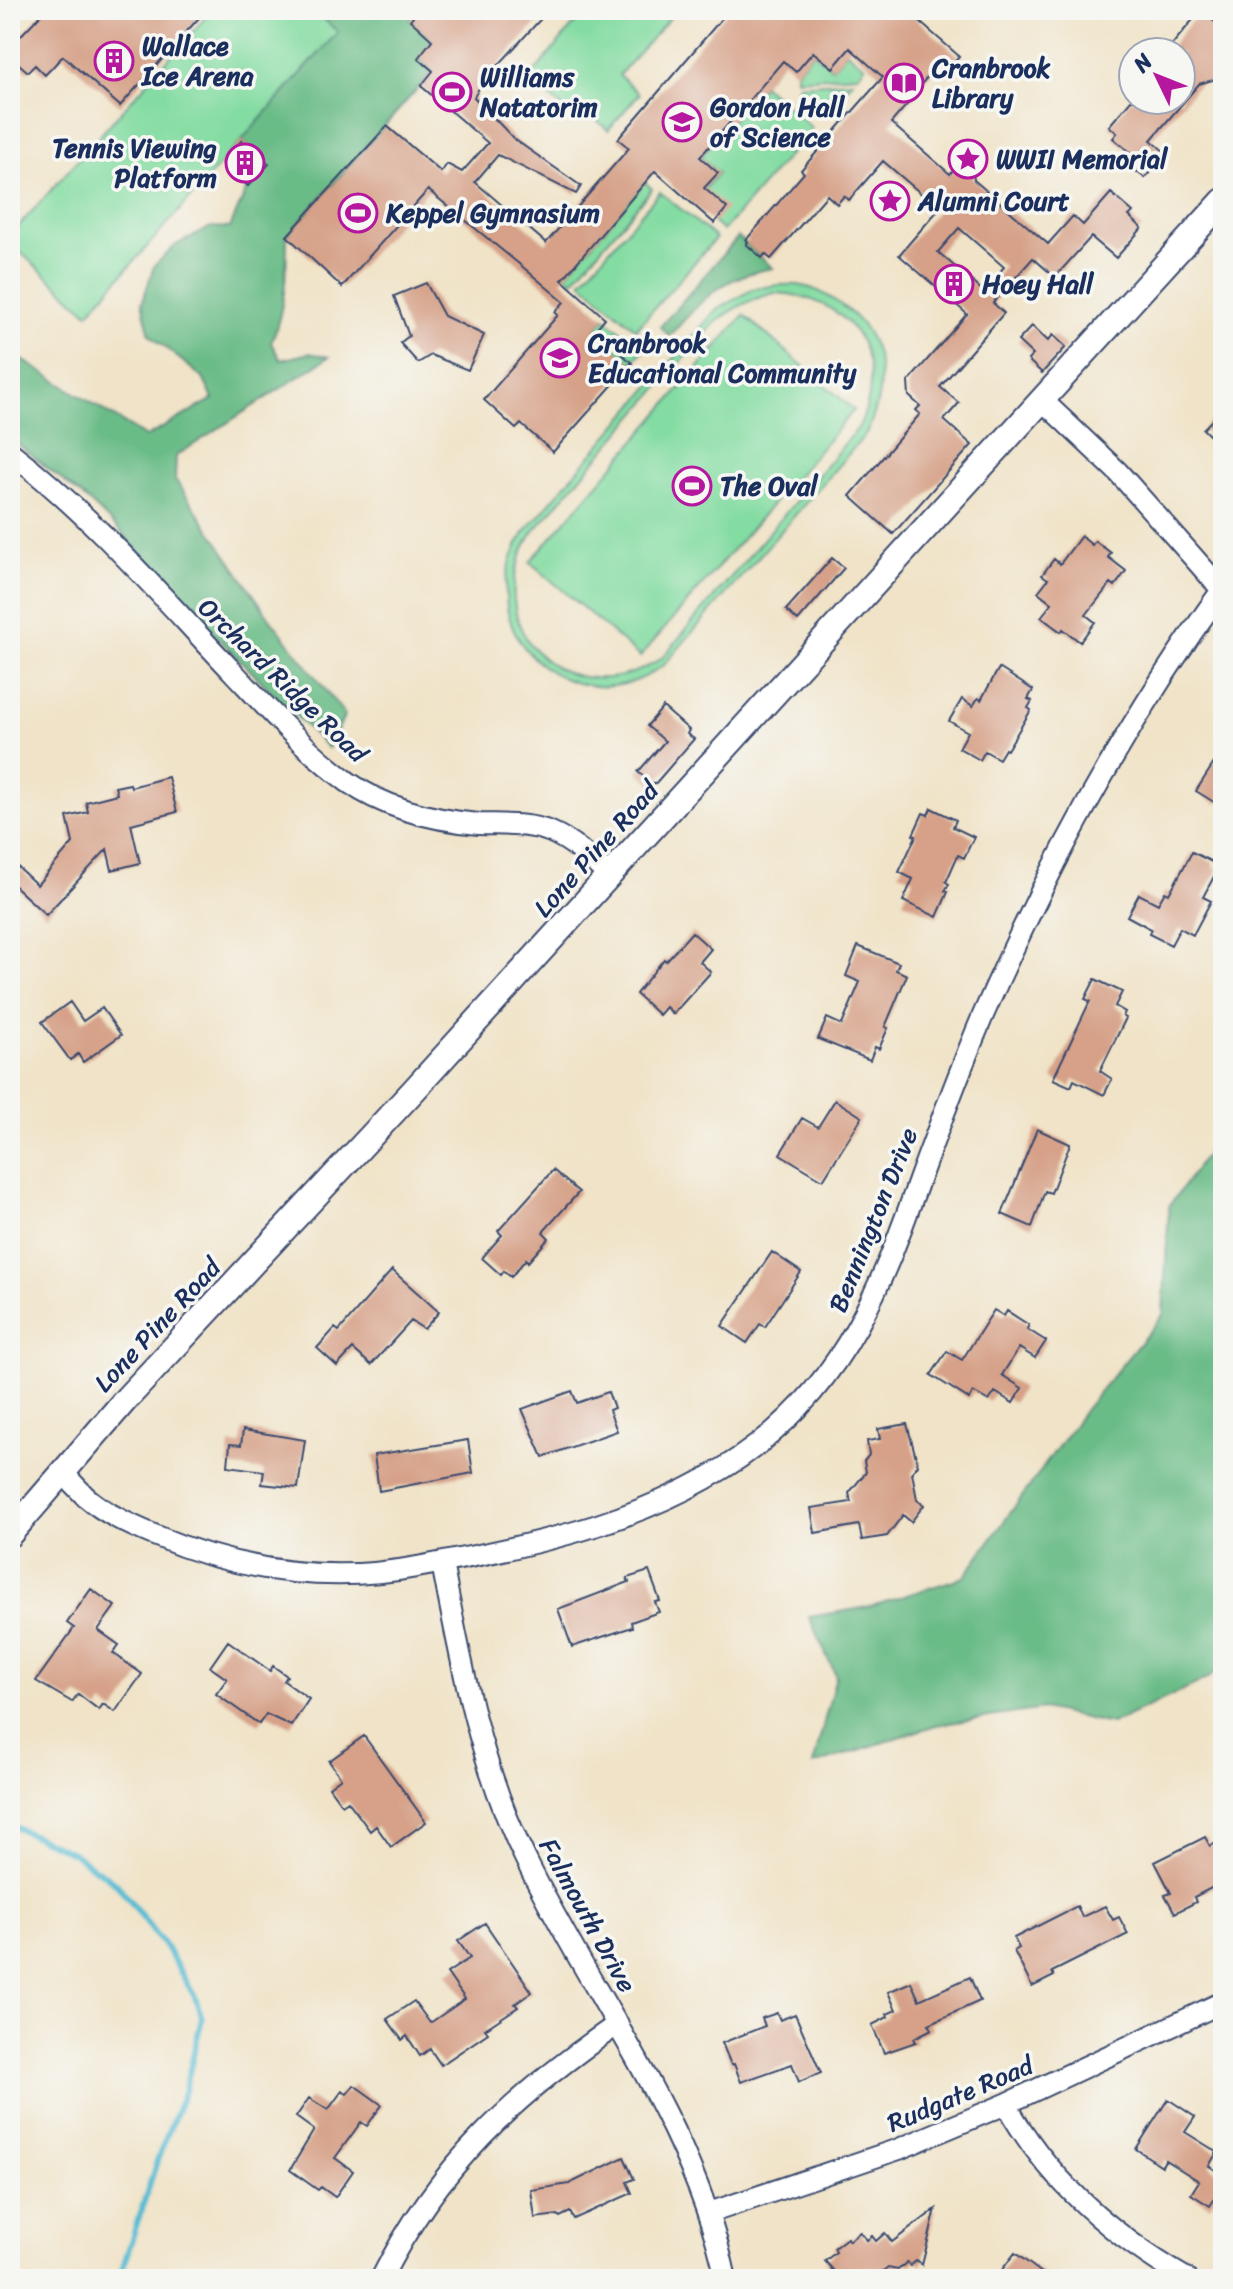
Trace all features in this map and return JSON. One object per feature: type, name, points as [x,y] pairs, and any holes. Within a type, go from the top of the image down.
[{"type":"street","name":"Lone Pine Road","points":[[10,1534],[167,1354],[404,1101],[1223,201]]},
{"type":"street","points":[[1042,400],[1118,472],[1223,590]]},
{"type":"street","name":"Orchard Ridge Road","points":[[10,452],[101,532],[259,699],[329,767],[350,783],[385,803],[435,818],[548,831],[576,846],[609,876]]},
{"type":"street","name":"Bennington Drive","points":[[62,1472],[87,1497],[120,1519],[177,1545],[228,1562],[310,1574],[369,1573],[442,1563],[583,1530],[673,1496],[760,1443],[828,1373],[862,1322],[882,1281],[984,1014],[1054,865],[1139,715],[1223,590]]},
{"type":"street","name":"Falmouth Drive","points":[[442,1563],[466,1677],[495,1787],[548,1902],[665,2108],[699,2184],[726,2279]]},
{"type":"street","name":"Rudgate Road","points":[[709,2213],[899,2149],[1006,2104],[1223,2002]]},
{"type":"street","points":[[381,2279],[424,2205],[472,2144],[548,2074],[618,2024]]},
{"type":"street","points":[[1006,2104],[1029,2142],[1080,2201],[1131,2245],[1187,2279]]},
{"type":"green space","points":[[212,10],[314,10],[338,32],[88,313],[10,243],[10,236]]},
{"type":"green space","points":[[314,10],[418,10],[410,20],[432,40],[418,58],[433,71],[287,236],[284,291],[271,343],[281,360],[309,353],[329,357],[176,456],[175,479],[269,617],[345,715],[328,748],[198,618],[119,530],[86,499],[10,438],[10,352],[146,437],[213,399],[203,378],[150,335],[142,303],[154,266],[176,245],[211,227],[230,228],[248,186],[268,164],[242,140],[338,32]]},
{"type":"green space","points":[[586,10],[677,10],[619,75],[639,94],[608,130],[585,109],[576,119],[529,79]]},
{"type":"green space","points":[[813,52],[832,68],[847,52],[865,66],[858,75],[796,79],[796,72]]},
{"type":"green space","points":[[853,81],[825,113],[797,89],[797,85]]},
{"type":"green space","points":[[763,85],[812,128],[723,231],[714,223],[699,195],[718,173],[700,157]]},
{"type":"green space","points":[[645,182],[652,189],[573,281],[566,275]]},
{"type":"green space","points":[[660,192],[716,238],[636,329],[581,282]]},
{"type":"green space","points":[[738,237],[773,268],[726,283],[704,300],[670,336],[660,327]]},
{"type":"green space","points":[[778,285],[812,288],[837,302],[865,329],[874,345],[880,379],[874,415],[866,434],[664,665],[641,679],[604,687],[583,685],[564,678],[530,654],[518,638],[510,619],[506,581],[516,549],[524,533],[715,311],[753,289]],"holes":[[[774,293],[801,296],[824,305],[843,318],[857,334],[866,354],[870,377],[868,401],[859,427],[662,658],[627,675],[593,678],[563,671],[539,654],[522,630],[514,600],[518,566],[534,531],[714,324],[735,309]]]},
{"type":"green space","name":"The Oval","points":[[744,315],[854,410],[640,657],[530,562]]},
{"type":"green space","points":[[605,318],[643,350],[632,363],[595,330]]},
{"type":"green space","points":[[1223,1131],[1223,1664],[1209,1678],[1111,1724],[1043,1709],[936,1725],[813,1765],[836,1676],[809,1617],[869,1607],[964,1577],[1086,1408],[1163,1315],[1169,1206]]},
{"type":"building","name":"Wallace Ice Arena","points":[[45,10],[206,10],[120,106],[63,56],[45,75],[35,65],[28,72],[10,56],[10,47]]},
{"type":"building","points":[[418,10],[549,10],[482,83],[474,97],[514,139],[581,186],[576,194],[498,155],[475,182],[546,243],[629,148],[618,139],[729,10],[906,10],[959,56],[942,76],[934,69],[891,123],[950,174],[957,165],[973,172],[974,180],[1048,244],[1073,216],[1083,225],[1111,193],[1133,212],[1129,216],[1142,228],[1116,258],[1091,237],[1055,277],[1033,258],[993,303],[1004,313],[940,387],[959,403],[944,420],[972,445],[893,534],[850,496],[920,414],[916,410],[920,406],[909,396],[908,382],[967,314],[899,255],[939,209],[883,161],[849,200],[844,196],[837,204],[827,195],[771,259],[765,254],[762,258],[746,244],[746,240],[804,173],[801,170],[883,77],[850,48],[833,68],[813,52],[796,72],[783,61],[700,157],[718,173],[704,188],[727,208],[714,223],[655,171],[562,280],[605,318],[595,330],[632,363],[553,452],[521,424],[516,429],[484,400],[558,315],[555,312],[564,302],[428,190],[342,287],[287,236],[387,126],[441,172],[447,164],[462,172],[488,143],[421,86],[433,71],[418,58],[432,40],[410,20]],"holes":[[[959,228],[1004,267],[983,291],[938,252]]]},
{"type":"building","points":[[1201,10],[1223,29],[1223,67],[1213,80],[1197,86],[1197,36],[1179,36]]},
{"type":"building","points":[[1117,116],[1172,116],[1151,140],[1166,153],[1145,178],[1132,168],[1139,160],[1113,138],[1117,133],[1109,126]]},
{"type":"building","name":"Tennis Viewing Platform","points":[[242,140],[269,164],[248,186],[222,163]]},
{"type":"building","points":[[426,283],[444,316],[484,335],[468,370],[431,355],[418,363],[400,343],[409,336],[394,296]]},
{"type":"building","points":[[1032,326],[1048,341],[1053,335],[1066,347],[1042,373],[1028,360],[1033,355],[1018,341]]},
{"type":"building","points":[[1223,409],[1223,449],[1203,429]]},
{"type":"building","points":[[1081,536],[1092,545],[1095,541],[1111,553],[1108,557],[1126,571],[1115,586],[1111,583],[1086,615],[1095,622],[1080,642],[1041,617],[1052,603],[1038,592],[1048,579],[1042,575],[1054,559],[1060,564]]},
{"type":"building","points":[[832,558],[844,568],[798,621],[786,610]]},
{"type":"building","points":[[999,668],[1033,690],[1028,699],[1032,701],[1028,708],[1031,710],[999,759],[985,751],[980,760],[959,748],[968,732],[949,721],[962,699],[973,706],[978,698],[981,700]]},
{"type":"building","points":[[663,707],[689,730],[687,734],[694,739],[654,785],[638,772],[665,741],[647,726]]},
{"type":"building","points":[[1223,749],[1223,795],[1217,804],[1196,791]]},
{"type":"building","points":[[168,777],[177,812],[131,824],[140,863],[112,870],[107,849],[46,915],[10,882],[10,860],[37,885],[73,843],[67,817],[88,812],[86,802],[117,794],[115,787],[130,784],[131,787]]},
{"type":"building","points":[[931,808],[956,820],[953,827],[974,837],[964,858],[958,855],[946,882],[949,884],[945,891],[948,892],[937,917],[903,901],[913,879],[899,872],[923,813],[928,815]]},
{"type":"building","points":[[1192,852],[1214,863],[1213,866],[1218,869],[1203,897],[1211,901],[1193,935],[1180,928],[1171,945],[1149,934],[1151,929],[1127,916],[1139,894],[1158,904],[1165,892],[1169,894]]},
{"type":"building","points":[[692,932],[711,949],[700,962],[711,972],[673,1014],[666,1007],[659,1015],[636,994],[664,959],[666,961]]},
{"type":"building","points":[[858,946],[899,963],[896,970],[907,975],[879,1049],[875,1047],[870,1060],[818,1039],[827,1018],[842,1025],[860,982],[846,976]]},
{"type":"building","points":[[1095,979],[1122,992],[1115,1006],[1125,1012],[1123,1016],[1126,1018],[1100,1071],[1112,1079],[1104,1095],[1074,1080],[1071,1087],[1053,1079],[1090,1001],[1085,999]]},
{"type":"building","points":[[70,1002],[83,1021],[102,1008],[121,1035],[83,1062],[78,1054],[70,1060],[42,1022]]},
{"type":"building","points":[[835,1100],[862,1117],[823,1180],[780,1154],[802,1118],[818,1127]]},
{"type":"building","points":[[1037,1129],[1070,1144],[1051,1193],[1045,1191],[1032,1227],[1002,1214]]},
{"type":"building","points":[[553,1170],[579,1192],[543,1232],[549,1238],[528,1262],[526,1259],[511,1277],[504,1271],[501,1275],[482,1258],[502,1235],[498,1231]]},
{"type":"building","points":[[772,1252],[801,1272],[765,1327],[760,1324],[747,1343],[722,1326]]},
{"type":"building","points":[[392,1270],[439,1312],[424,1329],[411,1321],[371,1365],[353,1349],[337,1366],[317,1348],[335,1328],[339,1331]]},
{"type":"building","points":[[994,1310],[1004,1316],[1007,1311],[1046,1341],[1035,1358],[1019,1348],[1002,1375],[1022,1388],[1013,1403],[995,1392],[989,1401],[973,1392],[969,1399],[931,1375],[947,1351],[962,1360]]},
{"type":"building","points":[[572,1391],[577,1403],[608,1392],[614,1408],[609,1410],[617,1431],[543,1457],[522,1409]]},
{"type":"building","points":[[907,1424],[918,1465],[912,1472],[917,1500],[924,1505],[911,1522],[903,1515],[887,1536],[862,1540],[859,1525],[815,1533],[811,1508],[851,1502],[849,1493],[866,1472],[864,1461],[869,1455],[867,1441],[880,1439],[878,1429]]},
{"type":"building","points":[[243,1430],[305,1440],[298,1488],[262,1484],[264,1471],[228,1466],[230,1444],[241,1445]]},
{"type":"building","points":[[468,1440],[473,1473],[379,1491],[374,1455]]},
{"type":"building","points":[[649,1571],[660,1601],[655,1602],[659,1612],[631,1622],[632,1627],[572,1647],[558,1609],[629,1582],[627,1578]]},
{"type":"building","points":[[91,1589],[115,1606],[98,1630],[119,1645],[113,1653],[142,1674],[115,1712],[103,1704],[99,1710],[78,1694],[72,1702],[36,1681],[74,1628],[67,1623]]},
{"type":"building","points":[[228,1641],[270,1671],[273,1666],[287,1676],[284,1681],[309,1699],[291,1726],[266,1714],[259,1724],[216,1694],[227,1679],[210,1667]]},
{"type":"building","points":[[364,1736],[426,1822],[391,1847],[376,1826],[370,1831],[348,1801],[342,1805],[329,1787],[341,1778],[329,1761]]},
{"type":"building","points":[[1205,1837],[1210,1846],[1223,1840],[1223,1882],[1194,1897],[1196,1902],[1175,1913],[1165,1895],[1171,1893],[1155,1862]]},
{"type":"building","points":[[1077,1906],[1082,1917],[1105,1906],[1113,1920],[1119,1917],[1128,1934],[1052,1972],[1054,1976],[1032,1987],[1014,1951],[1019,1948],[1014,1938]]},
{"type":"building","points":[[485,1923],[532,1992],[515,2004],[518,2007],[485,2029],[488,2033],[441,2065],[430,2049],[420,2056],[407,2036],[402,2040],[387,2019],[414,2001],[430,2023],[465,1999],[447,1973],[470,1958],[458,1941]]},
{"type":"building","points":[[970,1977],[980,2001],[929,2024],[932,2029],[914,2038],[916,2042],[884,2053],[872,2025],[896,2010],[888,1992],[911,1982],[919,2000]]},
{"type":"building","points":[[777,2013],[780,2020],[795,2014],[821,2073],[799,2082],[792,2064],[741,2082],[722,2043],[765,2026],[762,2018]]},
{"type":"building","points":[[354,2085],[382,2105],[367,2126],[361,2122],[335,2158],[353,2171],[335,2197],[321,2187],[318,2190],[290,2170],[314,2130],[296,2117],[309,2098],[328,2110],[342,2091],[347,2094]]},
{"type":"building","points":[[1168,2099],[1195,2117],[1185,2132],[1217,2152],[1209,2166],[1223,2175],[1223,2186],[1210,2206],[1191,2194],[1199,2181],[1165,2160],[1162,2166],[1136,2149]]},
{"type":"building","points":[[624,2157],[634,2179],[627,2182],[632,2193],[574,2219],[570,2212],[560,2217],[535,2218],[531,2190],[569,2184]]},
{"type":"building","points":[[936,2209],[922,2265],[917,2260],[910,2266],[907,2262],[898,2270],[888,2268],[874,2279],[822,2279],[833,2270],[825,2261],[836,2252],[834,2248],[847,2238],[849,2241],[860,2232],[867,2240],[872,2236],[876,2241],[885,2233],[892,2242]]},
{"type":"building","points":[[1015,2253],[1050,2279],[995,2279]]},
{"type":"waterway","points":[[10,1825],[73,1853],[117,1884],[167,1949],[195,1997],[202,2018],[185,2090],[158,2158],[119,2279]]},
{"type":"place","name":"Wallace Ice Arena","points":[[114,61]]},
{"type":"place","name":"Cranbrook Library","points":[[904,83]]},
{"type":"place","name":"Williams Natatorim","points":[[452,92]]},
{"type":"place","name":"Gordon Hall of Science","points":[[682,122]]},
{"type":"place","name":"WWII Memorial","points":[[968,159]]},
{"type":"place","name":"Tennis Viewing Platform","points":[[245,163]]},
{"type":"place","name":"Alumni Court","points":[[890,201]]},
{"type":"place","name":"Keppel Gymnasium","points":[[358,213]]},
{"type":"place","name":"Hoey Hall","points":[[954,284]]},
{"type":"place","name":"Cranbrook Educational Community","points":[[560,358]]},
{"type":"place","name":"The Oval","points":[[692,486]]}]
